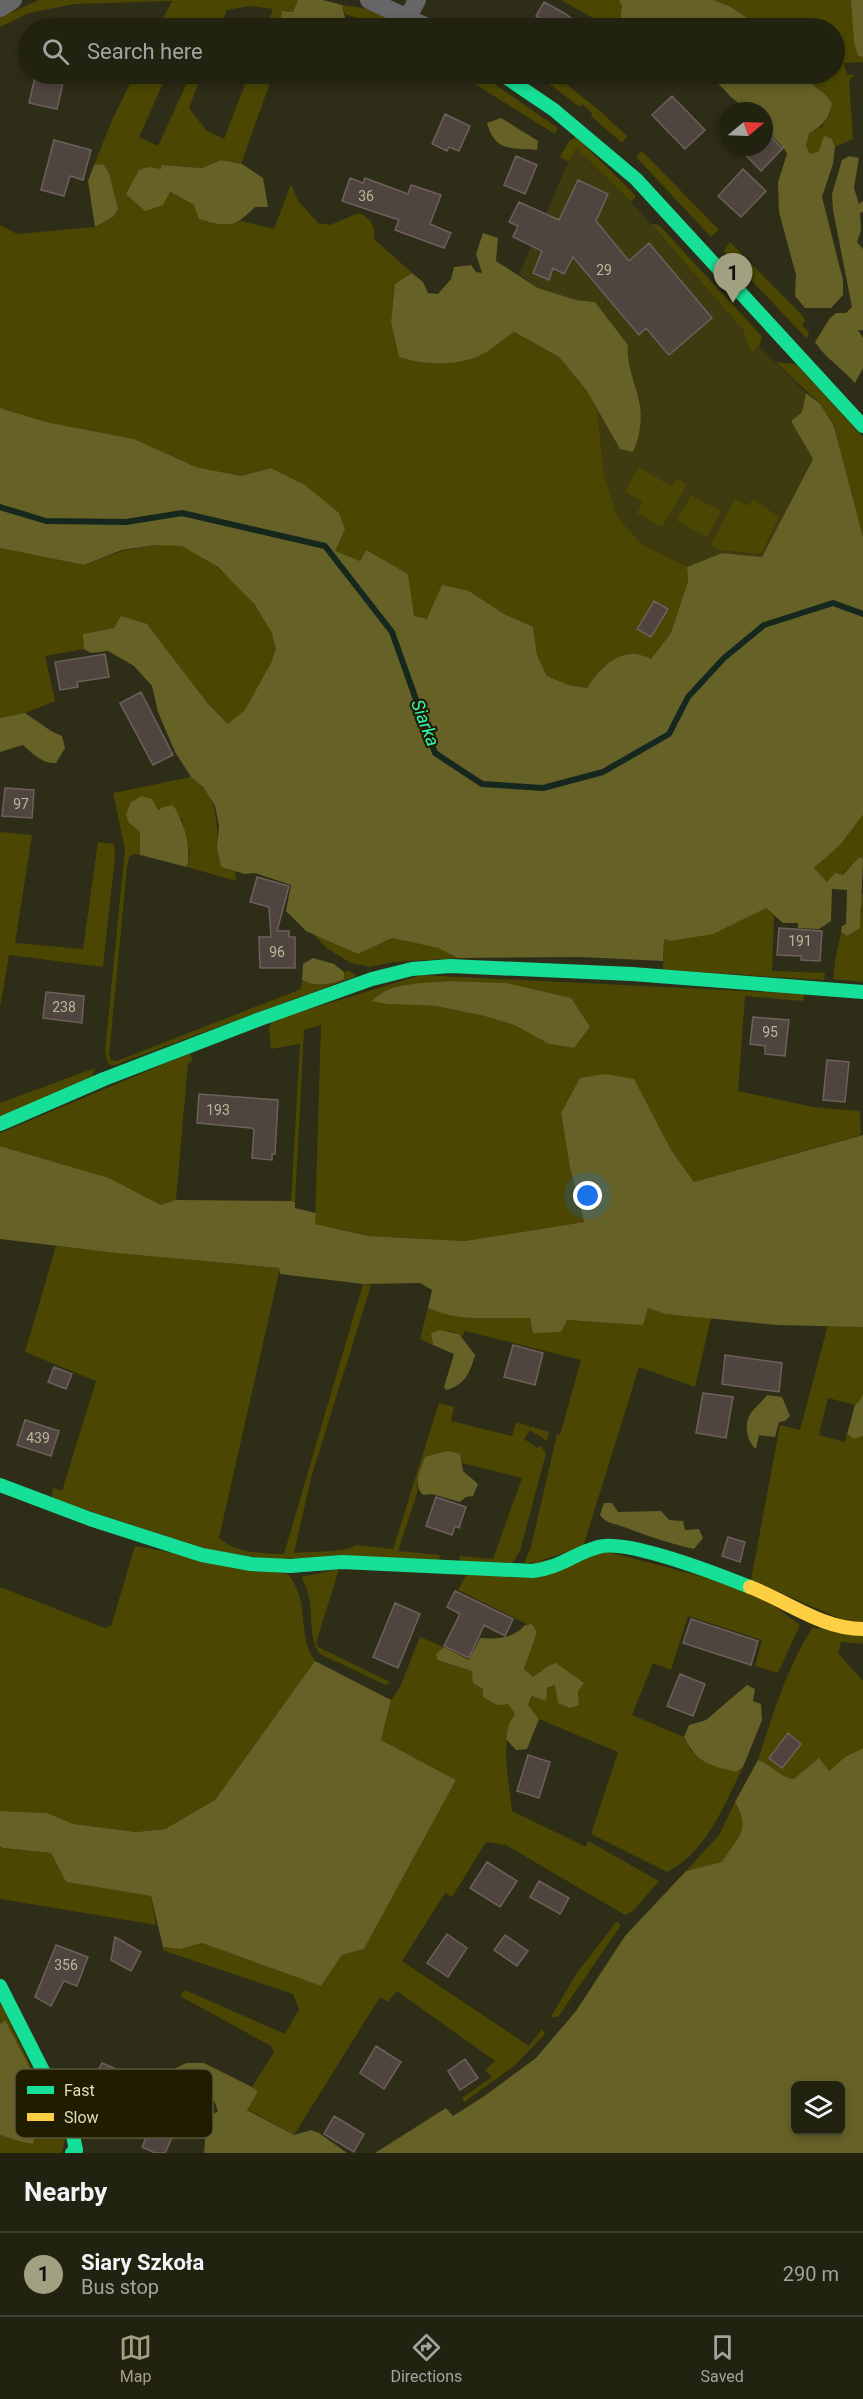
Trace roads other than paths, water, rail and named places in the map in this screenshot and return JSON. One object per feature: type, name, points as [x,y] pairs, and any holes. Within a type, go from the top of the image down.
[{"type":"street","points":[[0,8],[14,0]]},
{"type":"street","points":[[369,0],[408,17],[417,0]]},
{"type":"street","points":[[516,84],[554,110],[636,179],[863,426]]},
{"type":"street","points":[[0,1124],[104,1079],[260,1019],[372,979],[412,969],[450,966],[632,974],[863,992]]},
{"type":"street","points":[[0,1485],[42,1502],[202,1555],[251,1564],[290,1566],[342,1562],[533,1571],[553,1568],[600,1546],[621,1545],[701,1568],[772,1595],[809,1616],[853,1629],[863,1629]]},
{"type":"street","points":[[0,1986],[42,2069]]},
{"type":"street","points":[[72,2153],[76,2150],[74,2138]]},
{"type":"waterway","name":"Siarka","points":[[0,507],[46,521],[126,522],[182,513],[325,546],[392,632],[435,753],[482,784],[543,788],[603,772],[669,734],[688,697],[724,658],[764,625],[833,603],[863,614]]},
{"type":"place","name":"Siary Szkoła","points":[[733,303]]}]
